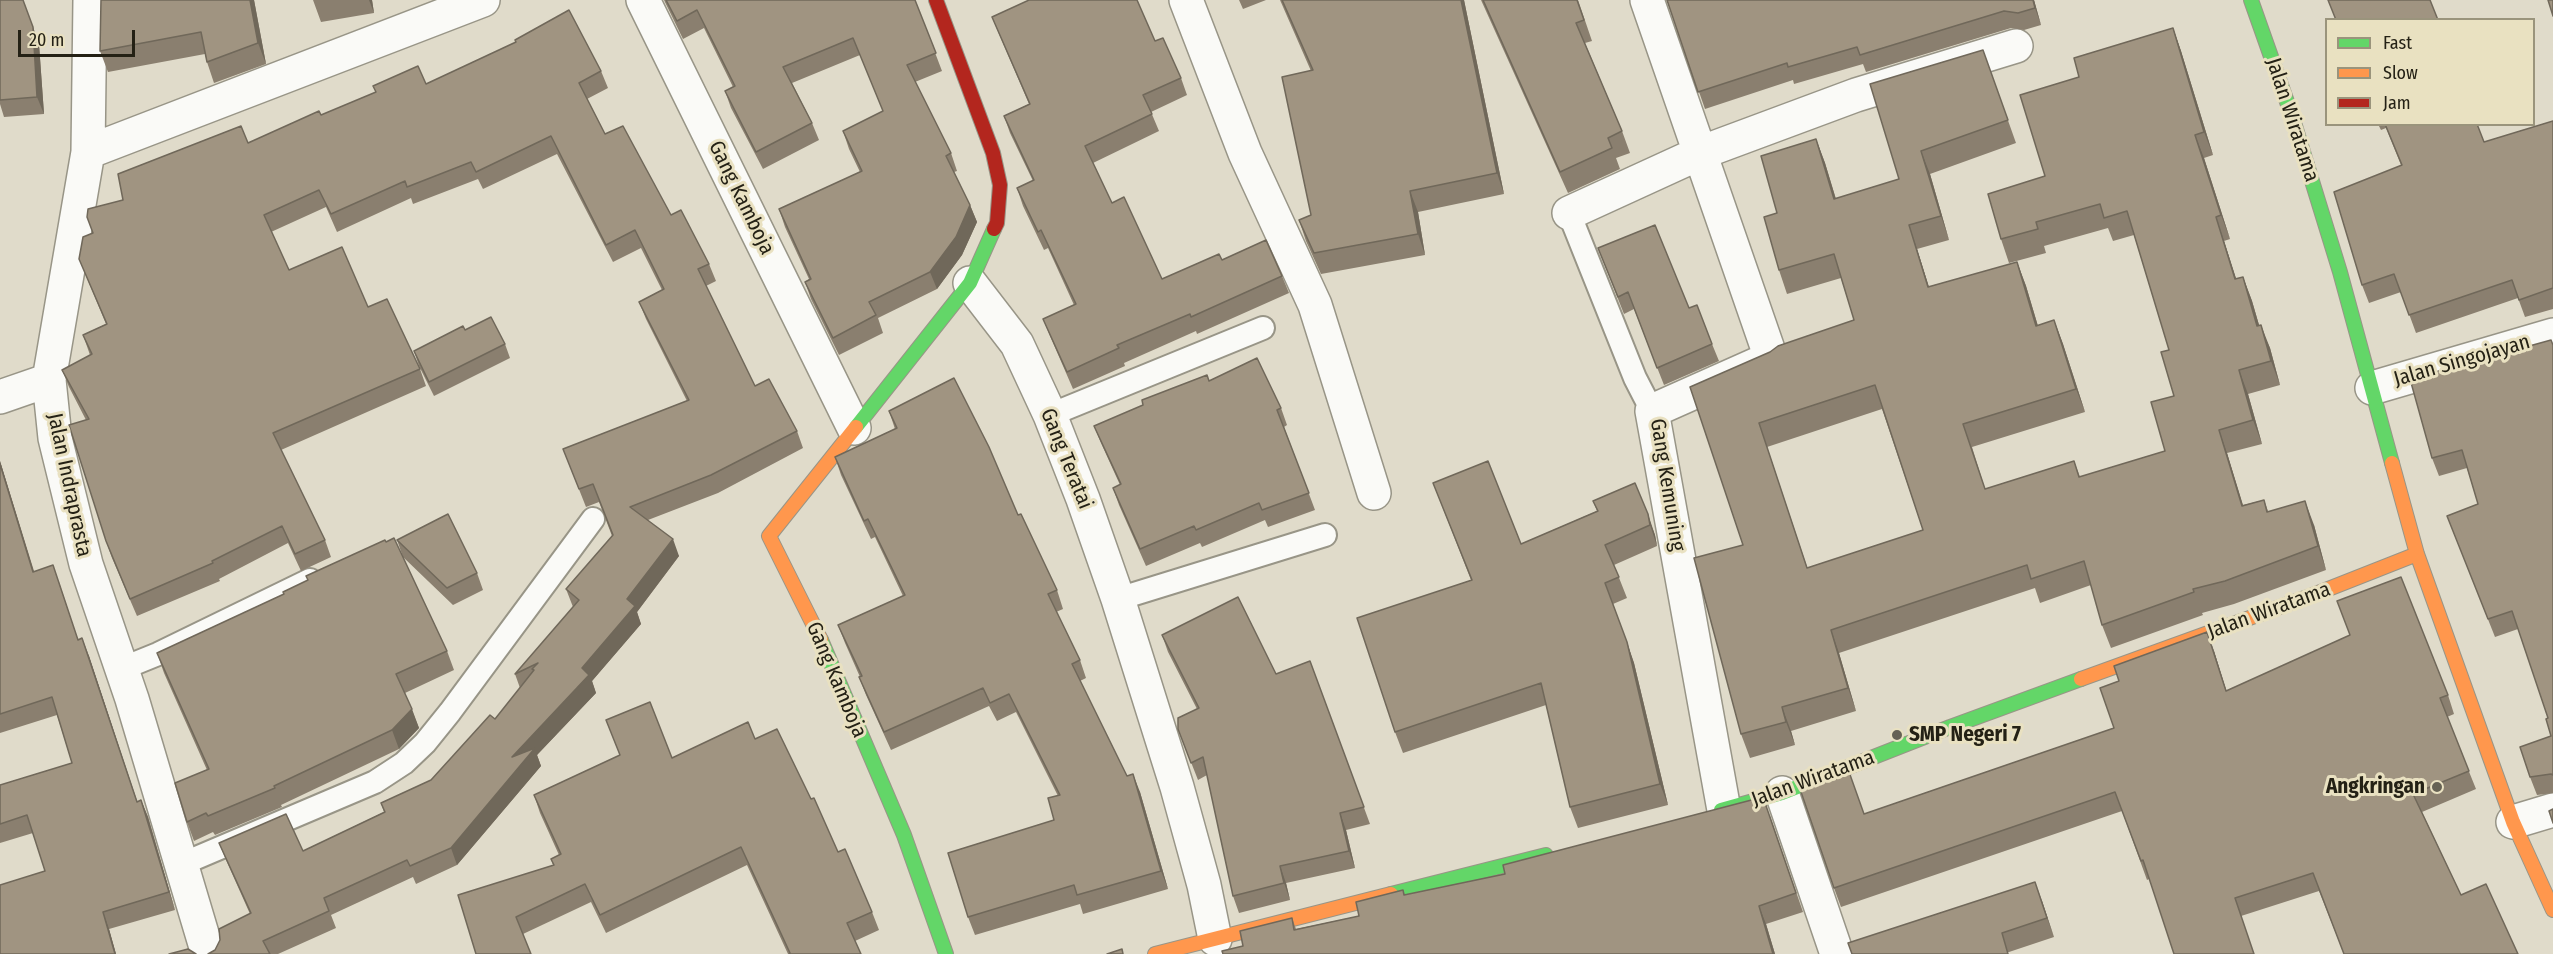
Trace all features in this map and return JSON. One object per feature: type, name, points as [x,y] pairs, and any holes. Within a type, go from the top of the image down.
[{"type":"street","name":"Jalan Indraprasta","points":[[90,0],[88,152],[49,380],[55,438],[86,564],[121,669],[208,954]]},
{"type":"street","points":[[88,152],[483,0]]},
{"type":"street","name":"Gang Kamboja","points":[[644,0],[854,428]]},
{"type":"street","points":[[936,0],[993,153],[1000,185],[998,223],[970,283]]},
{"type":"street","points":[[1186,0],[1245,153],[1315,305],[1374,494]]},
{"type":"street","name":"Gang Kemuning","points":[[1647,0],[1771,358],[1652,411],[1718,811]]},
{"type":"street","name":"Jalan Wiratama","points":[[2251,0],[2306,160],[2340,272],[2417,554],[2513,822],[2553,910]]},
{"type":"street","points":[[1569,213],[1700,153],[1856,95],[2016,46]]},
{"type":"street","name":"Gang Kamboja","points":[[946,954],[904,835],[823,645],[769,536],[970,283]]},
{"type":"street","name":"Gang Teratai","points":[[970,283],[1017,344],[1050,415],[1083,499],[1118,599],[1179,797],[1204,885],[1215,939]]},
{"type":"street","name":"Jalan Singojayan","points":[[2372,388],[2553,335]]},
{"type":"street","points":[[0,396],[49,380]]},
{"type":"street","name":"Jalan Wiratama","points":[[1718,811],[1782,793],[1950,727],[2313,595],[2417,554]]},
{"type":"street","points":[[1782,793],[1837,954]]},
{"type":"street","points":[[2513,822],[2553,810]]},
{"type":"street","points":[[1155,954],[1562,851]]},
{"type":"lane","points":[[1569,213],[1635,378],[1652,411]]},
{"type":"lane","points":[[1050,415],[1263,328]]},
{"type":"lane","points":[[182,864],[375,782],[404,764],[425,743],[450,712],[593,519]]},
{"type":"lane","points":[[1118,599],[1325,535]]},
{"type":"lane","points":[[121,669],[158,654],[328,572]]},
{"type":"building","points":[[0,0],[23,0],[33,27],[37,97],[0,100]]},
{"type":"building","points":[[101,0],[250,0],[258,43],[207,62],[201,32],[100,51]]},
{"type":"building","points":[[666,0],[915,0],[936,53],[907,65],[951,153],[946,156],[970,205],[956,237],[930,272],[869,302],[876,315],[833,338],[805,282],[811,279],[779,209],[862,171],[843,131],[883,111],[853,38],[783,67],[812,123],[756,152],[725,91],[735,86],[697,10],[677,21]]},
{"type":"building","points":[[1029,0],[1137,0],[1155,41],[1163,38],[1181,78],[1143,95],[1152,114],[1085,146],[1112,203],[1124,197],[1162,279],[1219,254],[1222,260],[1266,240],[1282,276],[1191,317],[1190,314],[1117,345],[1119,348],[1067,372],[1043,319],[1076,304],[1041,230],[1038,232],[1017,188],[1034,180],[1004,116],[1030,104],[992,17]]},
{"type":"building","points":[[1282,0],[1461,0],[1497,173],[1410,191],[1418,234],[1314,253],[1299,220],[1311,215],[1282,77],[1313,70]]},
{"type":"building","points":[[1483,0],[1577,0],[1584,20],[1576,23],[1622,131],[1608,138],[1612,148],[1560,172]]},
{"type":"building","points":[[1667,0],[2033,0],[2035,8],[2018,13],[2004,11],[1860,55],[1857,47],[1788,67],[1787,63],[1698,92]]},
{"type":"building","points":[[2328,0],[2430,0],[2437,18],[2335,18]]},
{"type":"building","points":[[2548,0],[2553,0],[2553,16]]},
{"type":"building","points":[[569,10],[601,71],[579,83],[605,134],[623,126],[671,215],[681,210],[709,264],[698,269],[755,386],[769,379],[797,431],[711,475],[630,507],[673,539],[627,599],[635,606],[582,668],[589,675],[512,757],[535,748],[451,848],[410,866],[407,860],[324,898],[329,911],[263,941],[270,954],[208,954],[215,950],[220,940],[219,929],[251,913],[219,843],[286,814],[303,851],[385,812],[381,803],[431,780],[490,715],[495,719],[534,670],[532,669],[538,663],[515,674],[579,600],[566,589],[613,535],[593,484],[579,489],[563,449],[689,400],[639,302],[664,289],[635,230],[606,245],[551,136],[476,172],[471,162],[407,187],[405,181],[331,214],[319,190],[264,215],[289,270],[342,247],[368,307],[387,299],[420,369],[273,433],[325,540],[295,554],[282,526],[212,561],[213,563],[130,599],[106,541],[69,425],[89,419],[62,370],[92,354],[83,335],[107,324],[79,259],[83,237],[93,233],[87,217],[88,209],[123,200],[118,174],[241,126],[248,143],[319,111],[321,115],[376,92],[373,86],[418,66],[426,84],[516,42],[515,40]]},
{"type":"building","points":[[2173,28],[2204,132],[2195,135],[2221,215],[2216,217],[2235,279],[2243,277],[2257,326],[2261,325],[2271,361],[2239,370],[2253,420],[2219,430],[2242,506],[2264,500],[2267,512],[2305,501],[2318,546],[2225,581],[2193,589],[2194,592],[2102,625],[2084,561],[2031,579],[2027,565],[1831,630],[1848,688],[1782,707],[1786,722],[1741,734],[1694,558],[1743,545],[1690,387],[1770,352],[1778,346],[1854,320],[1834,254],[1779,270],[1764,217],[1777,213],[1761,156],[1816,139],[1834,199],[1899,179],[1870,84],[1983,50],[2008,120],[1921,151],[1941,216],[1909,225],[1928,287],[2017,262],[2036,326],[2054,320],[2076,389],[1963,424],[1985,489],[2074,461],[2079,477],[2165,451],[2151,402],[2174,396],[2161,352],[2169,350],[2127,211],[2104,218],[2100,204],[2036,222],[2038,229],[2001,239],[1988,194],[2045,176],[2020,95],[2079,77],[2074,58]],"holes":[[[1875,385],[1923,530],[1807,568],[1759,423]]]},
{"type":"building","points":[[2553,121],[2553,288],[2519,300],[2512,280],[2409,315],[2394,274],[2362,285],[2334,192],[2402,165],[2386,126],[2478,126],[2484,142]]},
{"type":"building","points":[[1655,225],[1689,308],[1697,305],[1712,344],[1657,368],[1628,292],[1618,297],[1598,248]]},
{"type":"building","points":[[491,317],[505,344],[429,382],[414,351],[463,326],[465,330]]},
{"type":"building","points":[[2551,340],[2553,345],[2553,775],[2530,777],[2520,747],[2551,736],[2546,719],[2548,718],[2512,611],[2488,619],[2447,516],[2478,504],[2462,450],[2432,458],[2410,379]]},
{"type":"building","points":[[1257,358],[1281,408],[1277,410],[1309,493],[1262,510],[1259,503],[1196,530],[1194,526],[1140,549],[1113,488],[1121,484],[1094,426],[1143,405],[1142,400],[1207,375],[1209,381]]},
{"type":"building","points":[[954,378],[989,447],[1018,515],[1021,514],[1057,590],[1048,594],[1080,660],[1072,664],[1127,776],[1133,774],[1161,871],[1077,895],[1074,885],[968,917],[948,853],[1054,820],[1048,798],[1060,795],[1009,694],[990,703],[983,688],[884,732],[859,677],[862,676],[838,625],[905,595],[868,519],[864,521],[835,457],[897,428],[889,411]]},
{"type":"building","points":[[1488,461],[1521,544],[1598,511],[1593,501],[1635,483],[1648,514],[1650,525],[1605,545],[1619,577],[1605,583],[1627,642],[1660,784],[1570,807],[1541,683],[1395,732],[1357,618],[1472,580],[1433,483]]},
{"type":"building","points":[[0,464],[33,572],[53,565],[78,640],[82,638],[137,802],[141,800],[169,892],[103,912],[115,954],[0,954],[0,885],[45,871],[27,815],[0,824],[0,785],[72,763],[52,697],[0,714]]},
{"type":"building","points":[[448,514],[477,573],[447,588],[397,540]]},
{"type":"building","points":[[394,538],[447,651],[396,674],[412,709],[392,730],[274,786],[275,788],[208,816],[206,813],[187,822],[175,783],[209,769],[157,653],[284,594],[283,592],[308,580],[306,576]]},
{"type":"building","points":[[2401,577],[2448,695],[2440,698],[2469,771],[2413,794],[2461,895],[2486,884],[2518,954],[2344,954],[2313,873],[2235,898],[2254,954],[2174,954],[2143,860],[2141,861],[2115,792],[1834,888],[1799,786],[1848,769],[1864,814],[2114,728],[2100,688],[2119,681],[2114,666],[2207,632],[2226,691],[2350,635],[2337,601]]},
{"type":"building","points":[[1238,597],[1276,674],[1310,661],[1364,807],[1340,813],[1349,851],[1280,866],[1284,883],[1233,896],[1203,757],[1191,763],[1178,729],[1178,718],[1199,708],[1162,635]]},
{"type":"building","points":[[650,702],[672,758],[748,722],[755,739],[777,729],[811,799],[814,798],[838,852],[845,849],[872,912],[847,923],[861,954],[789,954],[741,847],[600,915],[585,884],[516,917],[531,954],[476,954],[458,895],[554,865],[551,859],[561,854],[534,795],[620,755],[606,720]]},
{"type":"building","points":[[1763,797],[1796,893],[1759,906],[1773,954],[1223,954],[1222,951],[1243,946],[1240,931],[1292,918],[1294,930],[1359,916],[1356,902],[1403,890],[1404,895],[1505,874],[1503,865]]},
{"type":"building","points":[[2553,809],[2553,823],[2549,811]]},
{"type":"building","points":[[2035,882],[2047,918],[2002,933],[2008,954],[1852,954],[1848,943]]},
{"type":"building","points":[[188,949],[196,954],[169,954]]},
{"type":"building","points":[[1122,949],[1123,954],[1107,954]]},
{"type":"traffic: fast","points":[[2251,0],[2292,116],[2340,272],[2392,463]]},
{"type":"traffic: fast","points":[[856,427],[970,283],[994,229]]},
{"type":"traffic: fast","points":[[821,640],[904,835],[946,954]]},
{"type":"traffic: fast","points":[[1721,810],[1782,793],[1950,727],[2081,679]]},
{"type":"traffic: fast","points":[[1391,894],[1546,855]]},
{"type":"traffic: slow","points":[[821,640],[769,536],[856,427]]},
{"type":"traffic: slow","points":[[2392,463],[2417,554],[2513,822],[2553,910]]},
{"type":"traffic: slow","points":[[2081,679],[2313,595],[2417,554]]},
{"type":"traffic: slow","points":[[1155,954],[1391,894]]},
{"type":"traffic: jam","points":[[936,0],[993,153],[1000,185],[997,223],[994,229]]},
{"type":"place","name":"SMP Negeri 7","points":[[1897,735]]},
{"type":"place","name":"Angkringan","points":[[2437,787]]}]
